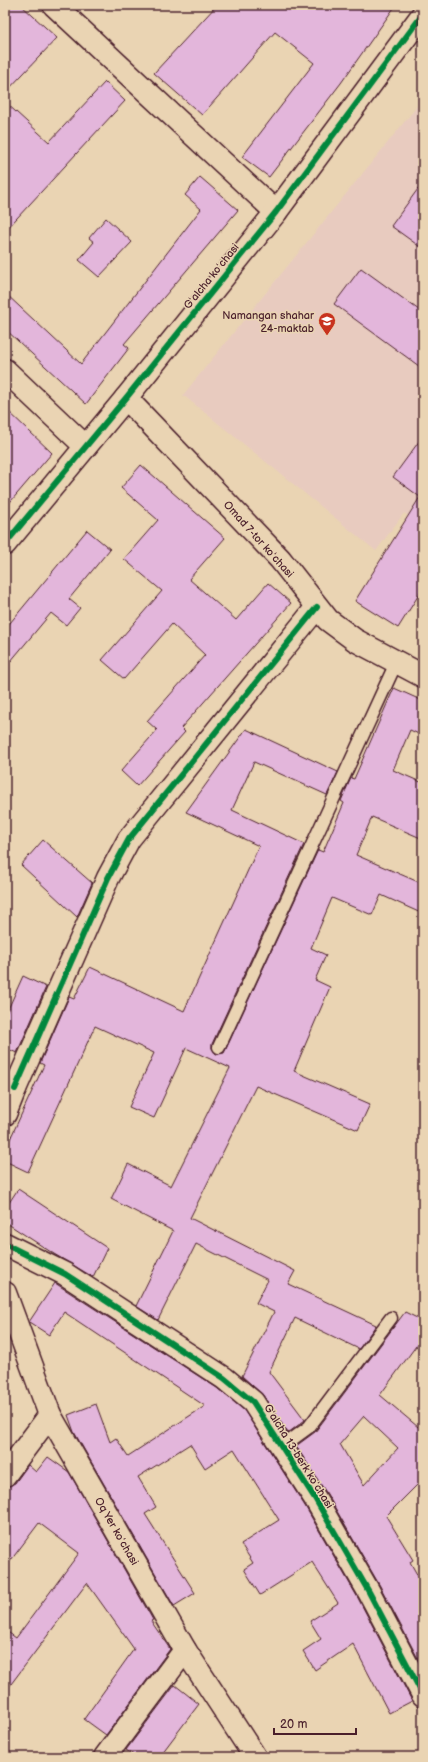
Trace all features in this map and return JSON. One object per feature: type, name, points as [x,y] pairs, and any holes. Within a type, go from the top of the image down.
[{"type":"street","points":[[54,5],[276,212]]},
{"type":"street","name":"Gʻalcha koʻchasi","points":[[5,544],[126,398],[276,212],[423,14]]},
{"type":"street","points":[[5,370],[85,446]]},
{"type":"street","name":"Omad 7-tor koʻchasi","points":[[126,398],[280,559],[317,608],[328,620],[355,640],[423,676]]},
{"type":"street","points":[[5,1114],[10,1087],[108,878],[129,839],[317,608]]},
{"type":"street","name":"Gʻalcha 13-berk koʻchasi","points":[[5,1244],[65,1274],[224,1378],[253,1402],[283,1446],[370,1592],[423,1695]]},
{"type":"street","name":"Oq Yer koʻchasi","points":[[5,1292],[50,1415],[185,1650],[255,1757]]},
{"type":"street","points":[[5,1475],[50,1415]]},
{"type":"street","points":[[105,1757],[185,1650]]},
{"type":"lane","points":[[219,1047],[396,663]]},
{"type":"lane","points":[[283,1446],[309,1427],[392,1318]]},
{"type":"shaded area","name":"Namangan shahar 24-maktab","points":[[423,99],[423,526],[404,513],[376,551],[183,395]]},
{"type":"building","points":[[5,5],[21,5],[57,38],[5,93]]},
{"type":"building","points":[[217,5],[396,5],[341,83],[269,177],[242,157],[314,63],[275,32],[202,115],[154,73]]},
{"type":"building","points":[[105,82],[125,101],[5,231],[5,102],[49,142]]},
{"type":"building","points":[[200,177],[238,210],[124,344],[129,348],[86,404],[5,329],[5,293],[81,364],[201,209],[185,195]]},
{"type":"building","points":[[423,182],[423,249],[391,226]]},
{"type":"building","points":[[106,218],[132,242],[99,277],[79,260],[94,242],[89,238]]},
{"type":"building","points":[[361,268],[423,313],[423,369],[334,304]]},
{"type":"building","points":[[5,408],[52,453],[5,508]]},
{"type":"building","points":[[423,436],[423,588],[398,628],[355,601],[420,497],[393,477]]},
{"type":"building","points":[[141,465],[225,538],[189,579],[236,620],[268,583],[291,603],[181,728],[185,732],[137,786],[121,771],[157,730],[147,721],[205,655],[172,624],[124,679],[102,660],[162,591],[124,559],[158,520],[121,488]]},
{"type":"building","points":[[87,530],[110,549],[69,599],[80,608],[66,625],[51,613],[5,668],[5,629]]},
{"type":"building","points":[[394,688],[423,701],[423,736],[410,730],[393,770],[423,783],[423,839],[372,817],[356,855],[423,884],[423,914],[381,895],[372,915],[332,898],[311,948],[326,955],[315,980],[330,987],[294,1071],[370,1104],[358,1130],[256,1086],[190,1218],[295,1271],[288,1284],[376,1325],[359,1349],[295,1318],[269,1372],[305,1420],[288,1433],[263,1395],[242,1376],[274,1312],[256,1303],[268,1280],[196,1244],[158,1320],[136,1306],[173,1231],[111,1199],[128,1164],[171,1186],[230,1068],[186,1048],[154,1118],[129,1107],[154,1053],[95,1026],[28,1172],[5,1161],[5,1150],[44,1065],[40,1063],[69,997],[74,999],[90,967],[184,1011],[259,846],[186,812],[246,729],[338,772],[327,795],[254,762],[232,810],[304,844],[212,1044],[212,1048],[216,1054],[224,1053],[318,850],[323,852],[344,803],[341,801],[351,778],[354,779]]},
{"type":"building","points":[[43,840],[92,883],[77,917],[21,865]]},
{"type":"building","points":[[23,976],[46,987],[17,1053],[5,1048],[5,1016]]},
{"type":"building","points":[[18,1189],[107,1248],[93,1277],[5,1222],[5,1209]]},
{"type":"building","points":[[55,1283],[217,1388],[244,1410],[305,1506],[358,1598],[412,1701],[389,1713],[353,1644],[315,1670],[303,1651],[321,1639],[310,1621],[338,1603],[312,1562],[260,1595],[244,1569],[253,1563],[241,1544],[279,1520],[234,1449],[205,1468],[190,1444],[138,1477],[156,1507],[145,1514],[195,1593],[174,1606],[74,1432],[68,1415],[96,1404],[110,1442],[116,1438],[128,1456],[205,1406],[64,1312],[49,1335],[29,1322]]},
{"type":"building","points":[[405,1312],[423,1321],[423,1349],[416,1346],[380,1395],[418,1427],[423,1422],[423,1479],[386,1516],[413,1560],[410,1562],[423,1585],[423,1668],[380,1586],[327,1494],[296,1446],[315,1432]],"holes":[[[364,1416],[398,1448],[364,1485],[340,1444]]]},
{"type":"building","points":[[48,1457],[69,1472],[153,1620],[151,1621],[170,1649],[106,1735],[84,1719],[134,1649],[87,1583],[5,1692],[5,1630],[16,1638],[79,1553],[39,1523],[5,1568],[5,1487],[15,1483],[28,1465],[36,1472]]},
{"type":"building","points":[[175,1685],[199,1704],[159,1757],[137,1757],[126,1750]]},
{"type":"cycle path","points":[[5,544],[126,398],[276,212],[423,14]]},
{"type":"cycle path","points":[[15,1089],[108,878],[129,839],[317,607]]},
{"type":"cycle path","points":[[5,1244],[65,1274],[224,1378],[253,1402],[316,1500],[369,1592],[423,1695]]},
{"type":"place","name":"Namangan shahar 24-maktab","points":[[327,336]]}]
